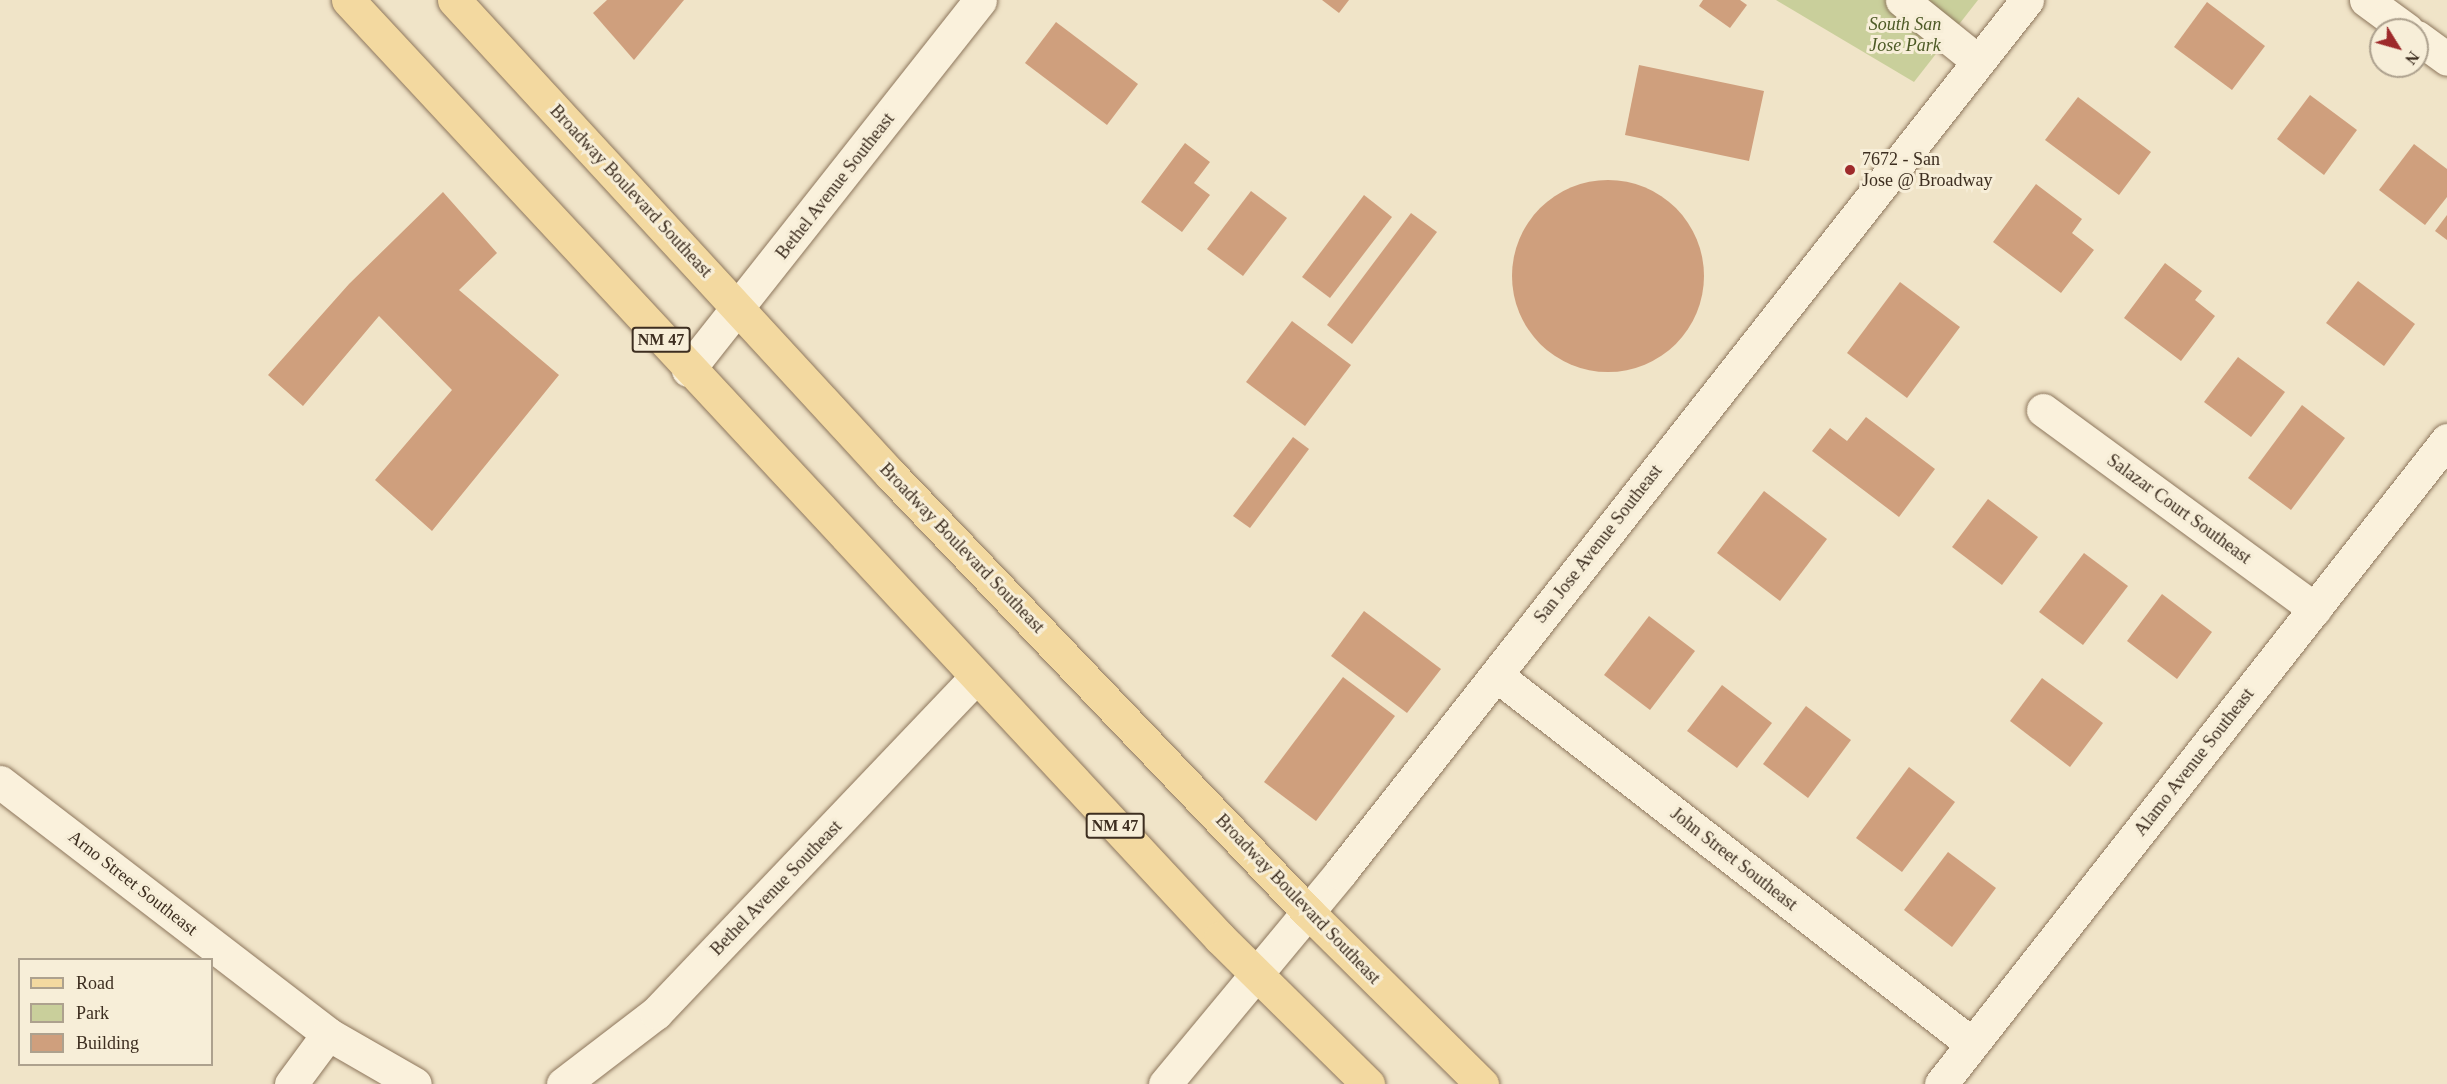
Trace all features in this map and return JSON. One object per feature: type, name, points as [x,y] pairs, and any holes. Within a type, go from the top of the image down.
[{"type":"main road","name":"NM 47","points":[[348,0],[688,370],[1255,975],[1368,1084]]},
{"type":"main road","name":"Broadway Boulevard Southeast","points":[[454,0],[740,308],[891,475],[1308,912],[1482,1084]]},
{"type":"street","name":"Bethel Avenue Southeast","points":[[688,370],[740,308],[980,0]]},
{"type":"street","points":[[1902,0],[1978,61]]},
{"type":"street","name":"San Jose Avenue Southeast","points":[[1166,1084],[1308,912],[2027,0]]},
{"type":"street","points":[[2366,0],[2391,18]]},
{"type":"street","points":[[2429,46],[2447,59]]},
{"type":"street","name":"Salazar Court Southeast","points":[[2043,410],[2315,609]]},
{"type":"street","name":"Alamo Avenue Southeast","points":[[1941,1084],[2447,440]]},
{"type":"street","name":"John Street Southeast","points":[[1496,675],[1972,1044]]},
{"type":"street","name":"Bethel Avenue Southeast","points":[[564,1084],[656,1013],[976,677]]},
{"type":"street","name":"Arno Street Southeast","points":[[0,782],[328,1034],[415,1084]]},
{"type":"street","points":[[291,1084],[328,1034]]},
{"type":"green space","name":"South San Jose Park","points":[[1776,0],[1978,0],[1914,82]]},
{"type":"building","points":[[607,0],[684,0],[634,60],[593,13]]},
{"type":"building","points":[[1322,0],[1349,0],[1339,13]]},
{"type":"building","points":[[1703,0],[1740,0],[1747,5],[1730,28],[1699,6]]},
{"type":"building","points":[[2207,2],[2265,46],[2232,90],[2174,47]]},
{"type":"building","points":[[1056,22],[1138,84],[1107,125],[1025,63]]},
{"type":"building","points":[[1639,65],[1764,91],[1749,161],[1625,135]]},
{"type":"building","points":[[2310,95],[2357,130],[2324,175],[2277,139]]},
{"type":"building","points":[[2078,97],[2151,152],[2119,195],[2045,140]]},
{"type":"building","points":[[1185,143],[1210,162],[1194,183],[1210,195],[1182,232],[1141,202]]},
{"type":"building","points":[[2414,144],[2447,169],[2447,197],[2425,225],[2379,190]]},
{"type":"building","points":[[1617,180],[1627,181],[1653,191],[1669,201],[1683,215],[1697,239],[1703,257],[1703,295],[1697,313],[1683,337],[1669,351],[1645,365],[1627,371],[1599,372],[1589,371],[1563,361],[1547,351],[1533,337],[1519,313],[1513,295],[1512,267],[1513,257],[1523,231],[1533,215],[1547,201],[1571,187],[1589,181]]},
{"type":"building","points":[[2036,184],[2082,219],[2072,233],[2094,250],[2061,293],[1993,242]]},
{"type":"building","points":[[1251,191],[1287,218],[1243,276],[1207,249]]},
{"type":"building","points":[[443,192],[497,253],[459,290],[559,375],[432,531],[375,480],[452,390],[379,316],[303,406],[268,375],[349,284]]},
{"type":"building","points":[[1364,195],[1392,217],[1330,298],[1302,277]]},
{"type":"building","points":[[1411,213],[1437,232],[1352,344],[1327,325]]},
{"type":"building","points":[[2447,215],[2447,240],[2435,231]]},
{"type":"building","points":[[2165,263],[2202,291],[2195,300],[2215,316],[2181,361],[2124,318]]},
{"type":"building","points":[[2358,281],[2415,324],[2384,366],[2326,323]]},
{"type":"building","points":[[1900,282],[1960,327],[1907,398],[1847,353]]},
{"type":"building","points":[[1292,321],[1351,365],[1305,426],[1246,382]]},
{"type":"building","points":[[2238,357],[2285,392],[2251,437],[2204,402]]},
{"type":"building","points":[[2302,405],[2345,438],[2291,510],[2248,478]]},
{"type":"building","points":[[1866,417],[1935,469],[1899,517],[1812,451],[1830,428],[1847,441]]},
{"type":"building","points":[[1293,437],[1309,449],[1250,528],[1233,516]]},
{"type":"building","points":[[1764,491],[1827,539],[1780,601],[1717,553]]},
{"type":"building","points":[[1988,499],[2038,537],[2002,585],[1952,547]]},
{"type":"building","points":[[2084,553],[2128,586],[2083,645],[2039,612]]},
{"type":"building","points":[[2162,594],[2212,632],[2177,679],[2127,641]]},
{"type":"building","points":[[1364,611],[1441,669],[1407,713],[1331,656]]},
{"type":"building","points":[[1649,616],[1695,651],[1650,710],[1604,675]]},
{"type":"building","points":[[1343,677],[1395,716],[1316,821],[1264,782]]},
{"type":"building","points":[[2042,678],[2103,723],[2070,767],[2010,721]]},
{"type":"building","points":[[1722,685],[1772,723],[1737,768],[1687,731]]},
{"type":"building","points":[[1806,706],[1851,740],[1808,798],[1763,764]]},
{"type":"building","points":[[1909,767],[1955,802],[1902,872],[1856,838]]},
{"type":"building","points":[[1948,852],[1996,888],[1952,947],[1904,910]]},
{"type":"place","name":"7672 - San Jose @ Broadway","points":[[1850,170]]}]
